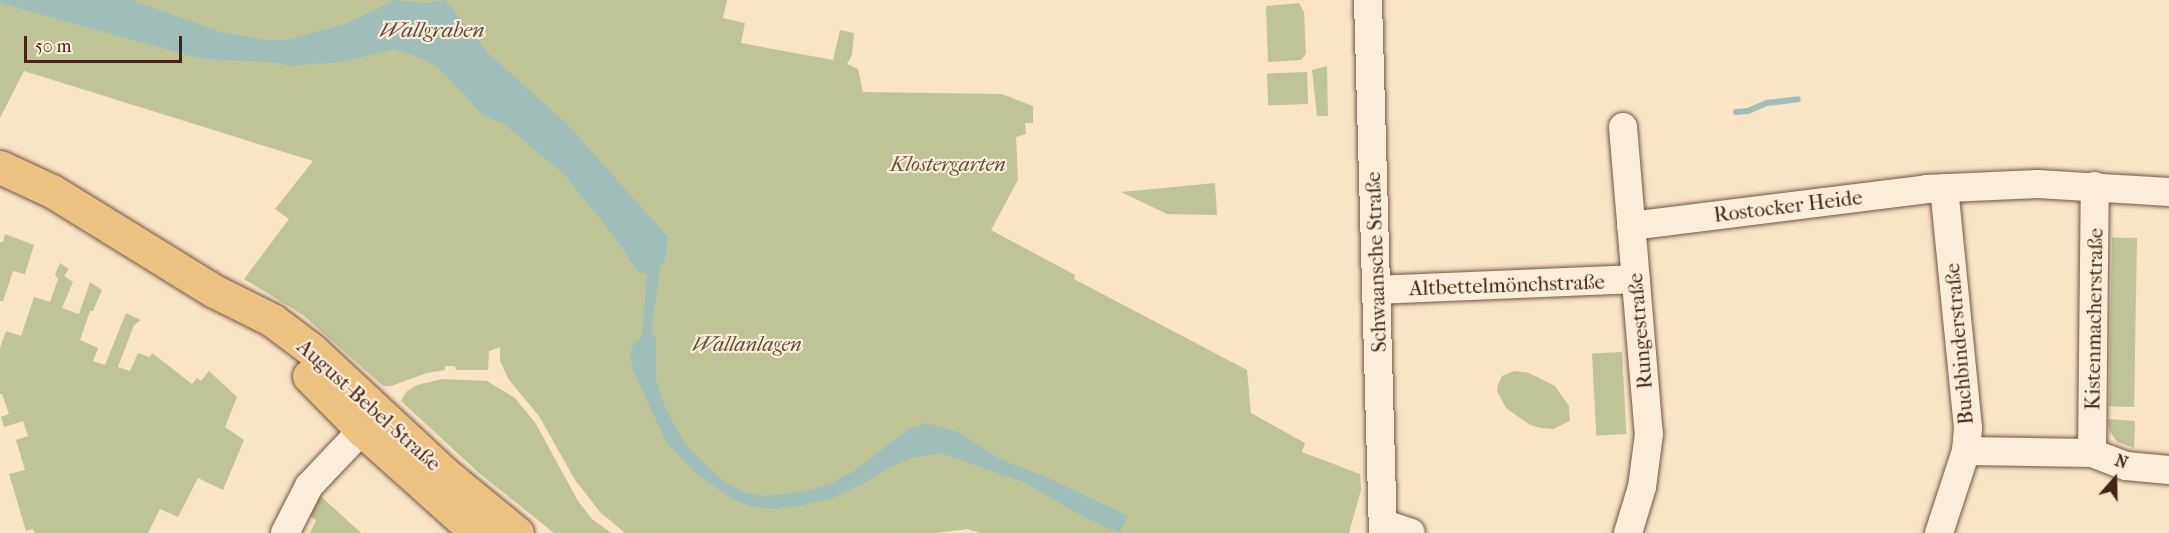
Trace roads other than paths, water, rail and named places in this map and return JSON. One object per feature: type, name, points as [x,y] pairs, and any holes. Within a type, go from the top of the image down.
[{"type":"main road","name":"August-Bebel-Straße","points":[[3,170],[60,195],[214,291],[272,320],[312,350],[445,474],[517,533]]},
{"type":"main road","name":"August-Bebel-Straße","points":[[214,291],[289,356],[362,430],[477,533]]},
{"type":"street","name":"Schwaansche Straße","points":[[1368,0],[1377,290],[1393,530]]},
{"type":"street","name":"Rungestraße","points":[[1623,126],[1649,434],[1642,487],[1628,533]]},
{"type":"street","name":"Rostocker Heide","points":[[1631,226],[1903,192],[1945,199],[2038,184],[2169,192]]},
{"type":"street","name":"Kistenmacherstraße","points":[[2092,453],[2100,189]]},
{"type":"street","name":"Buchbinderstraße","points":[[1939,533],[1966,450],[1967,407],[1945,199]]},
{"type":"street","name":"Altbettelmönchstraße","points":[[1377,290],[1636,279]]},
{"type":"street","points":[[285,533],[309,486],[362,430]]},
{"type":"street","points":[[1966,450],[2092,453],[2126,466],[2169,470]]},
{"type":"water","name":"Wallgraben","points":[[0,0],[131,0],[221,32],[265,40],[287,40],[345,24],[394,0],[426,3],[445,0],[489,54],[568,125],[668,237],[665,259],[660,268],[651,333],[656,338],[656,379],[665,408],[686,445],[723,481],[743,492],[765,496],[802,492],[830,484],[851,473],[909,429],[926,423],[958,432],[1000,459],[1051,479],[1128,516],[1120,533],[1086,518],[1023,482],[941,453],[912,458],[886,469],[869,481],[833,498],[804,505],[775,509],[750,506],[732,499],[694,472],[667,443],[633,371],[630,355],[633,344],[642,336],[647,274],[635,268],[613,235],[564,174],[505,125],[483,115],[440,69],[423,59],[395,49],[342,62],[288,66],[278,63],[198,58],[0,3]]},
{"type":"waterway","points":[[1736,112],[1748,111],[1767,103],[1798,99]]},
{"type":"park label","name":"Klostergarten","points":[[948,164]]},
{"type":"park label","name":"Wallanlagen","points":[[747,344]]}]
